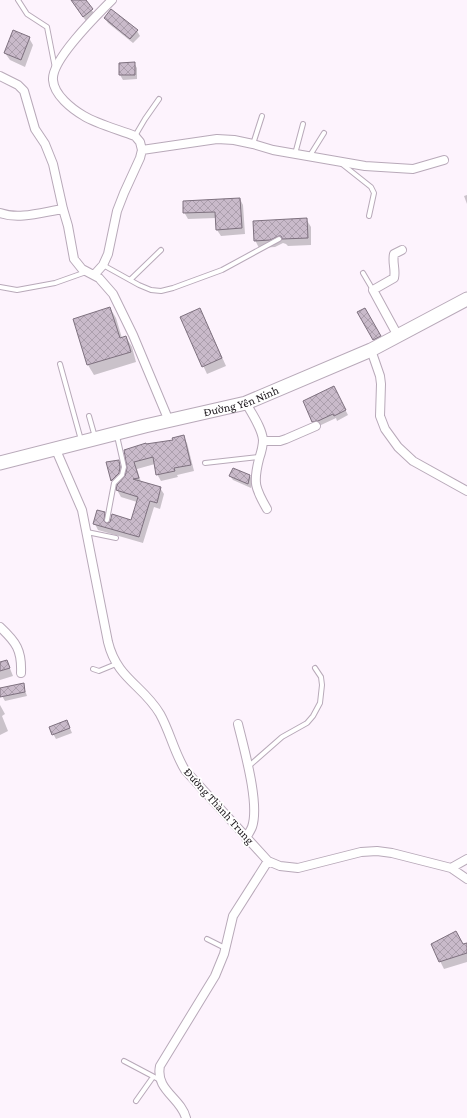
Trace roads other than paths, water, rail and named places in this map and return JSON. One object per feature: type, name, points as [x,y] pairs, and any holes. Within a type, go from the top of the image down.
[{"type":"main road","name":"Đường Yên Ninh","points":[[0,463],[56,450],[116,433],[246,403],[371,350],[467,299]]},
{"type":"street","points":[[94,275],[103,265],[108,254],[124,192],[140,158],[142,150],[140,142],[135,136],[85,117],[73,109],[61,96],[56,88],[53,78],[55,68],[89,22],[112,0]]},
{"type":"street","points":[[0,76],[18,85],[24,91],[35,129],[45,144],[53,164],[68,226],[74,259],[86,272],[94,275],[109,287],[117,301],[169,421]]},
{"type":"street","points":[[142,150],[216,139],[234,140],[273,150],[365,166],[413,169],[444,160]]},
{"type":"street","points":[[0,213],[10,216],[18,216],[63,209]]},
{"type":"street","points":[[398,336],[373,290],[394,278],[393,257],[394,254],[402,250]]},
{"type":"street","points":[[371,350],[380,376],[380,416],[385,429],[398,447],[413,461],[467,491]]},
{"type":"street","points":[[246,403],[262,435],[263,441],[255,477],[258,494],[267,509]]},
{"type":"street","points":[[263,441],[280,441],[316,426]]},
{"type":"street","name":"Đường Thành Trung","points":[[56,450],[79,502],[87,532],[109,646],[116,664],[121,672],[156,708],[185,770],[268,861],[280,866],[298,868],[361,852],[377,851],[392,853],[450,868],[467,879]]},
{"type":"street","points":[[0,627],[13,640],[18,648],[21,661],[20,673]]},
{"type":"street","points":[[238,724],[255,804],[253,826],[246,838]]},
{"type":"street","points":[[450,868],[467,859]]},
{"type":"street","points":[[186,1118],[180,1104],[165,1089],[157,1078],[161,1062],[215,976],[221,962],[233,916],[268,861]]},
{"type":"lane","points":[[18,0],[27,14],[35,21],[47,27],[55,68]]},
{"type":"lane","points":[[135,136],[159,99]]},
{"type":"lane","points":[[253,144],[262,116]]},
{"type":"lane","points":[[295,154],[303,124]]},
{"type":"lane","points":[[309,157],[324,133]]},
{"type":"lane","points":[[340,162],[371,187],[374,193],[369,216]]},
{"type":"lane","points":[[103,265],[151,290],[161,291],[174,288],[222,270],[280,239]]},
{"type":"lane","points":[[130,280],[161,250]]},
{"type":"lane","points":[[0,287],[17,290],[55,283],[86,272]]},
{"type":"lane","points":[[363,273],[373,290]]},
{"type":"lane","points":[[60,364],[81,443]]},
{"type":"lane","points":[[89,416],[95,439]]},
{"type":"lane","points":[[107,520],[114,483],[122,475],[124,467],[116,433]]},
{"type":"lane","points":[[204,464],[260,457]]},
{"type":"lane","points":[[87,532],[116,538]]},
{"type":"lane","points":[[93,669],[99,670],[116,664]]},
{"type":"lane","points":[[248,766],[282,737],[307,723],[313,716],[320,703],[322,685],[321,677],[315,668]]},
{"type":"lane","points":[[207,939],[225,948]]},
{"type":"lane","points":[[124,1061],[157,1078],[136,1101]]}]
